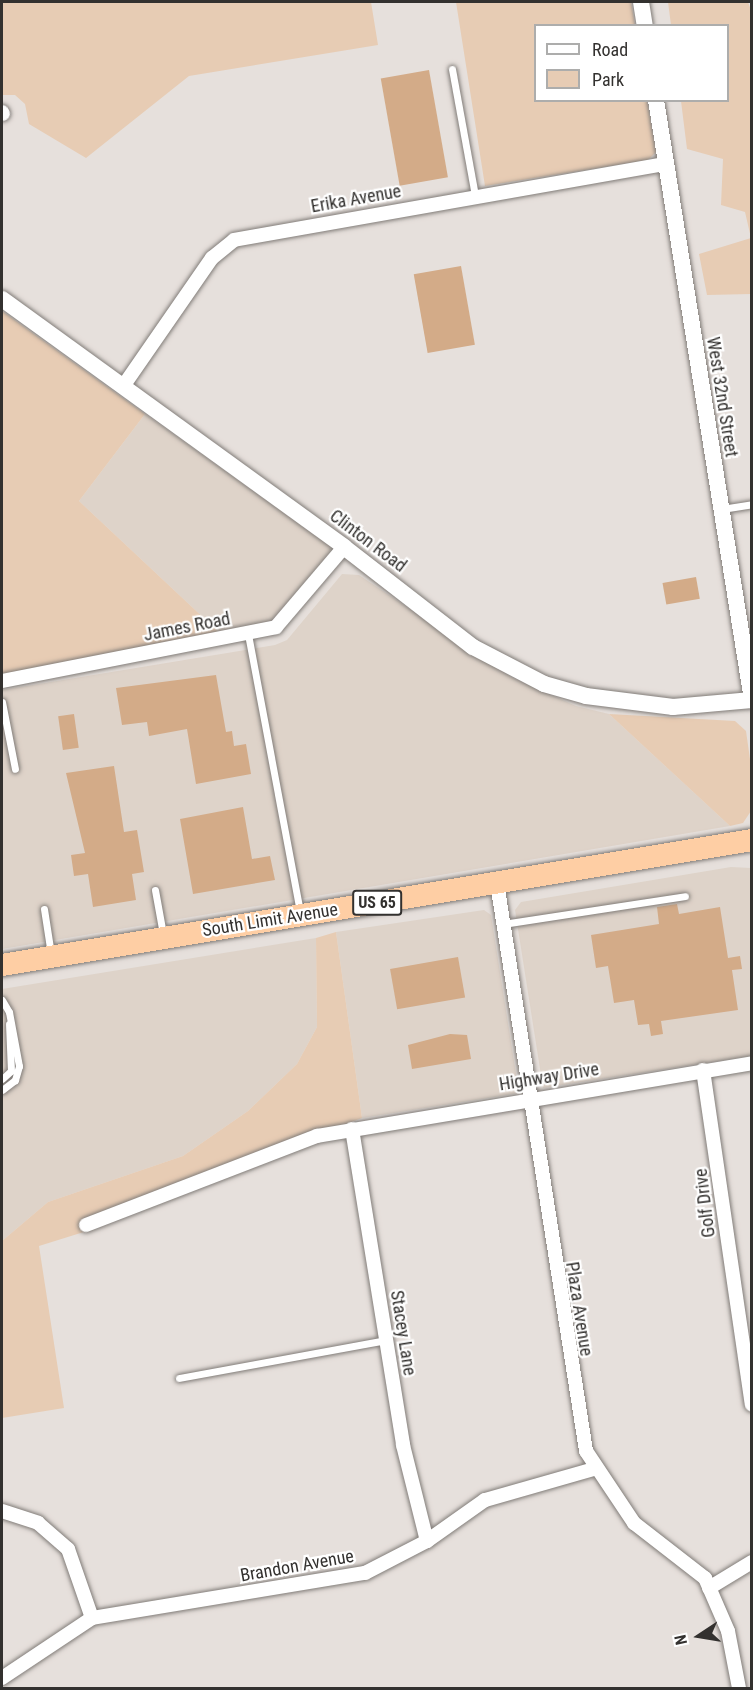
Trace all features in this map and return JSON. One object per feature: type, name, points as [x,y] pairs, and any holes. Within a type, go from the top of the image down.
[{"type":"highway","points":[[745,845],[752,824]]},
{"type":"highway","name":"South Limit Avenue","points":[[2,965],[497,883],[745,845]]},
{"type":"street","points":[[641,2],[645,24]]},
{"type":"street","name":"West 32nd Street","points":[[656,102],[752,700]]},
{"type":"street","name":"Erika Avenue","points":[[124,385],[223,245],[475,196],[665,164]]},
{"type":"street","name":"Clinton Road","points":[[2,299],[124,385],[344,547],[473,647],[544,684],[673,707],[752,700]]},
{"type":"street","name":"James Road","points":[[2,681],[248,634],[286,619],[344,547]]},
{"type":"street","name":"Plaza Avenue","points":[[497,883],[528,1098],[580,1424],[594,1469],[634,1523],[686,1559],[709,1588],[728,1631],[739,1689]]},
{"type":"street","name":"Highway Drive","points":[[86,1225],[317,1136],[528,1098],[752,1063]]},
{"type":"street","name":"Golf Drive","points":[[703,1070],[752,1404]]},
{"type":"street","name":"Stacey Lane","points":[[352,1129],[403,1445],[427,1541]]},
{"type":"street","name":"Brandon Avenue","points":[[2,1678],[92,1618],[365,1573],[427,1541],[485,1500],[594,1469]]},
{"type":"street","points":[[2,1511],[39,1522],[68,1549],[92,1618]]},
{"type":"street","points":[[709,1588],[752,1562]]},
{"type":"lane","points":[[452,69],[475,196]]},
{"type":"lane","points":[[720,510],[752,504]]},
{"type":"lane","points":[[248,634],[300,915]]},
{"type":"lane","points":[[2,702],[4,723],[15,770]]},
{"type":"lane","points":[[155,890],[164,938]]},
{"type":"lane","points":[[503,924],[685,897]]},
{"type":"lane","points":[[44,909],[51,957]]},
{"type":"lane","points":[[2,1000],[11,1020],[18,1075],[2,1090]]},
{"type":"lane","points":[[2,1079],[11,1071],[11,1020]]},
{"type":"lane","points":[[179,1378],[386,1340]]},
{"type":"shaded area","points":[[145,414],[330,546],[331,558],[279,625],[224,637],[79,501]]},
{"type":"shaded area","points":[[342,574],[359,575],[511,677],[576,706],[609,714],[730,826],[2,949],[2,690],[275,645],[287,640]]},
{"type":"shaded area","points":[[731,867],[751,868],[751,1056],[543,1088],[515,910],[521,902]]},
{"type":"shaded area","points":[[484,910],[491,915],[519,1093],[362,1118],[336,932]]},
{"type":"shaded area","points":[[316,938],[317,1027],[297,1064],[248,1111],[183,1156],[48,1202],[2,1241],[2,989]]},
{"type":"green space","points":[[2,2],[371,2],[378,45],[189,76],[86,158],[29,124],[25,104],[15,95],[2,95]]},
{"type":"green space","points":[[456,2],[631,2],[635,24],[534,24],[534,102],[647,102],[656,152],[648,160],[485,186]]},
{"type":"green space","points":[[668,2],[748,2],[751,10],[751,238],[745,212],[721,205],[723,159],[687,149],[681,102],[729,102],[729,24],[671,24]]},
{"type":"green space","points":[[751,238],[751,294],[707,295],[699,254]]},
{"type":"green space","points":[[2,311],[145,414],[79,501],[224,637],[2,675]]},
{"type":"green space","points":[[609,714],[735,721],[746,731],[751,766],[751,811],[743,823],[730,826]]},
{"type":"green space","points":[[336,932],[362,1118],[87,1222],[87,1231],[39,1246],[64,1408],[2,1418],[2,1241],[48,1202],[183,1156],[248,1111],[297,1064],[317,1027],[316,938]]},
{"type":"building","points":[[429,70],[448,177],[400,186],[381,79]]},
{"type":"building","points":[[461,266],[475,345],[428,353],[414,274]]},
{"type":"building","points":[[696,577],[700,599],[666,605],[663,583]]},
{"type":"building","points":[[216,675],[226,732],[232,731],[234,746],[246,744],[251,774],[196,784],[187,729],[149,736],[147,722],[122,725],[116,688]]},
{"type":"building","points":[[74,714],[79,748],[63,750],[58,716]]},
{"type":"building","points":[[114,766],[124,832],[137,830],[144,872],[132,874],[136,900],[93,907],[88,874],[74,876],[71,855],[85,853],[66,773]]},
{"type":"building","points":[[243,807],[252,859],[270,856],[275,880],[193,894],[180,819]]},
{"type":"building","points":[[677,904],[679,914],[720,907],[728,958],[740,956],[742,969],[732,970],[738,1010],[661,1021],[663,1034],[651,1036],[649,1024],[638,1025],[634,1000],[614,1003],[608,966],[596,968],[591,935],[659,924],[657,907]]},
{"type":"building","points":[[458,957],[465,997],[397,1009],[390,969]]},
{"type":"building","points":[[450,1034],[467,1035],[471,1059],[412,1069],[408,1045]]}]
